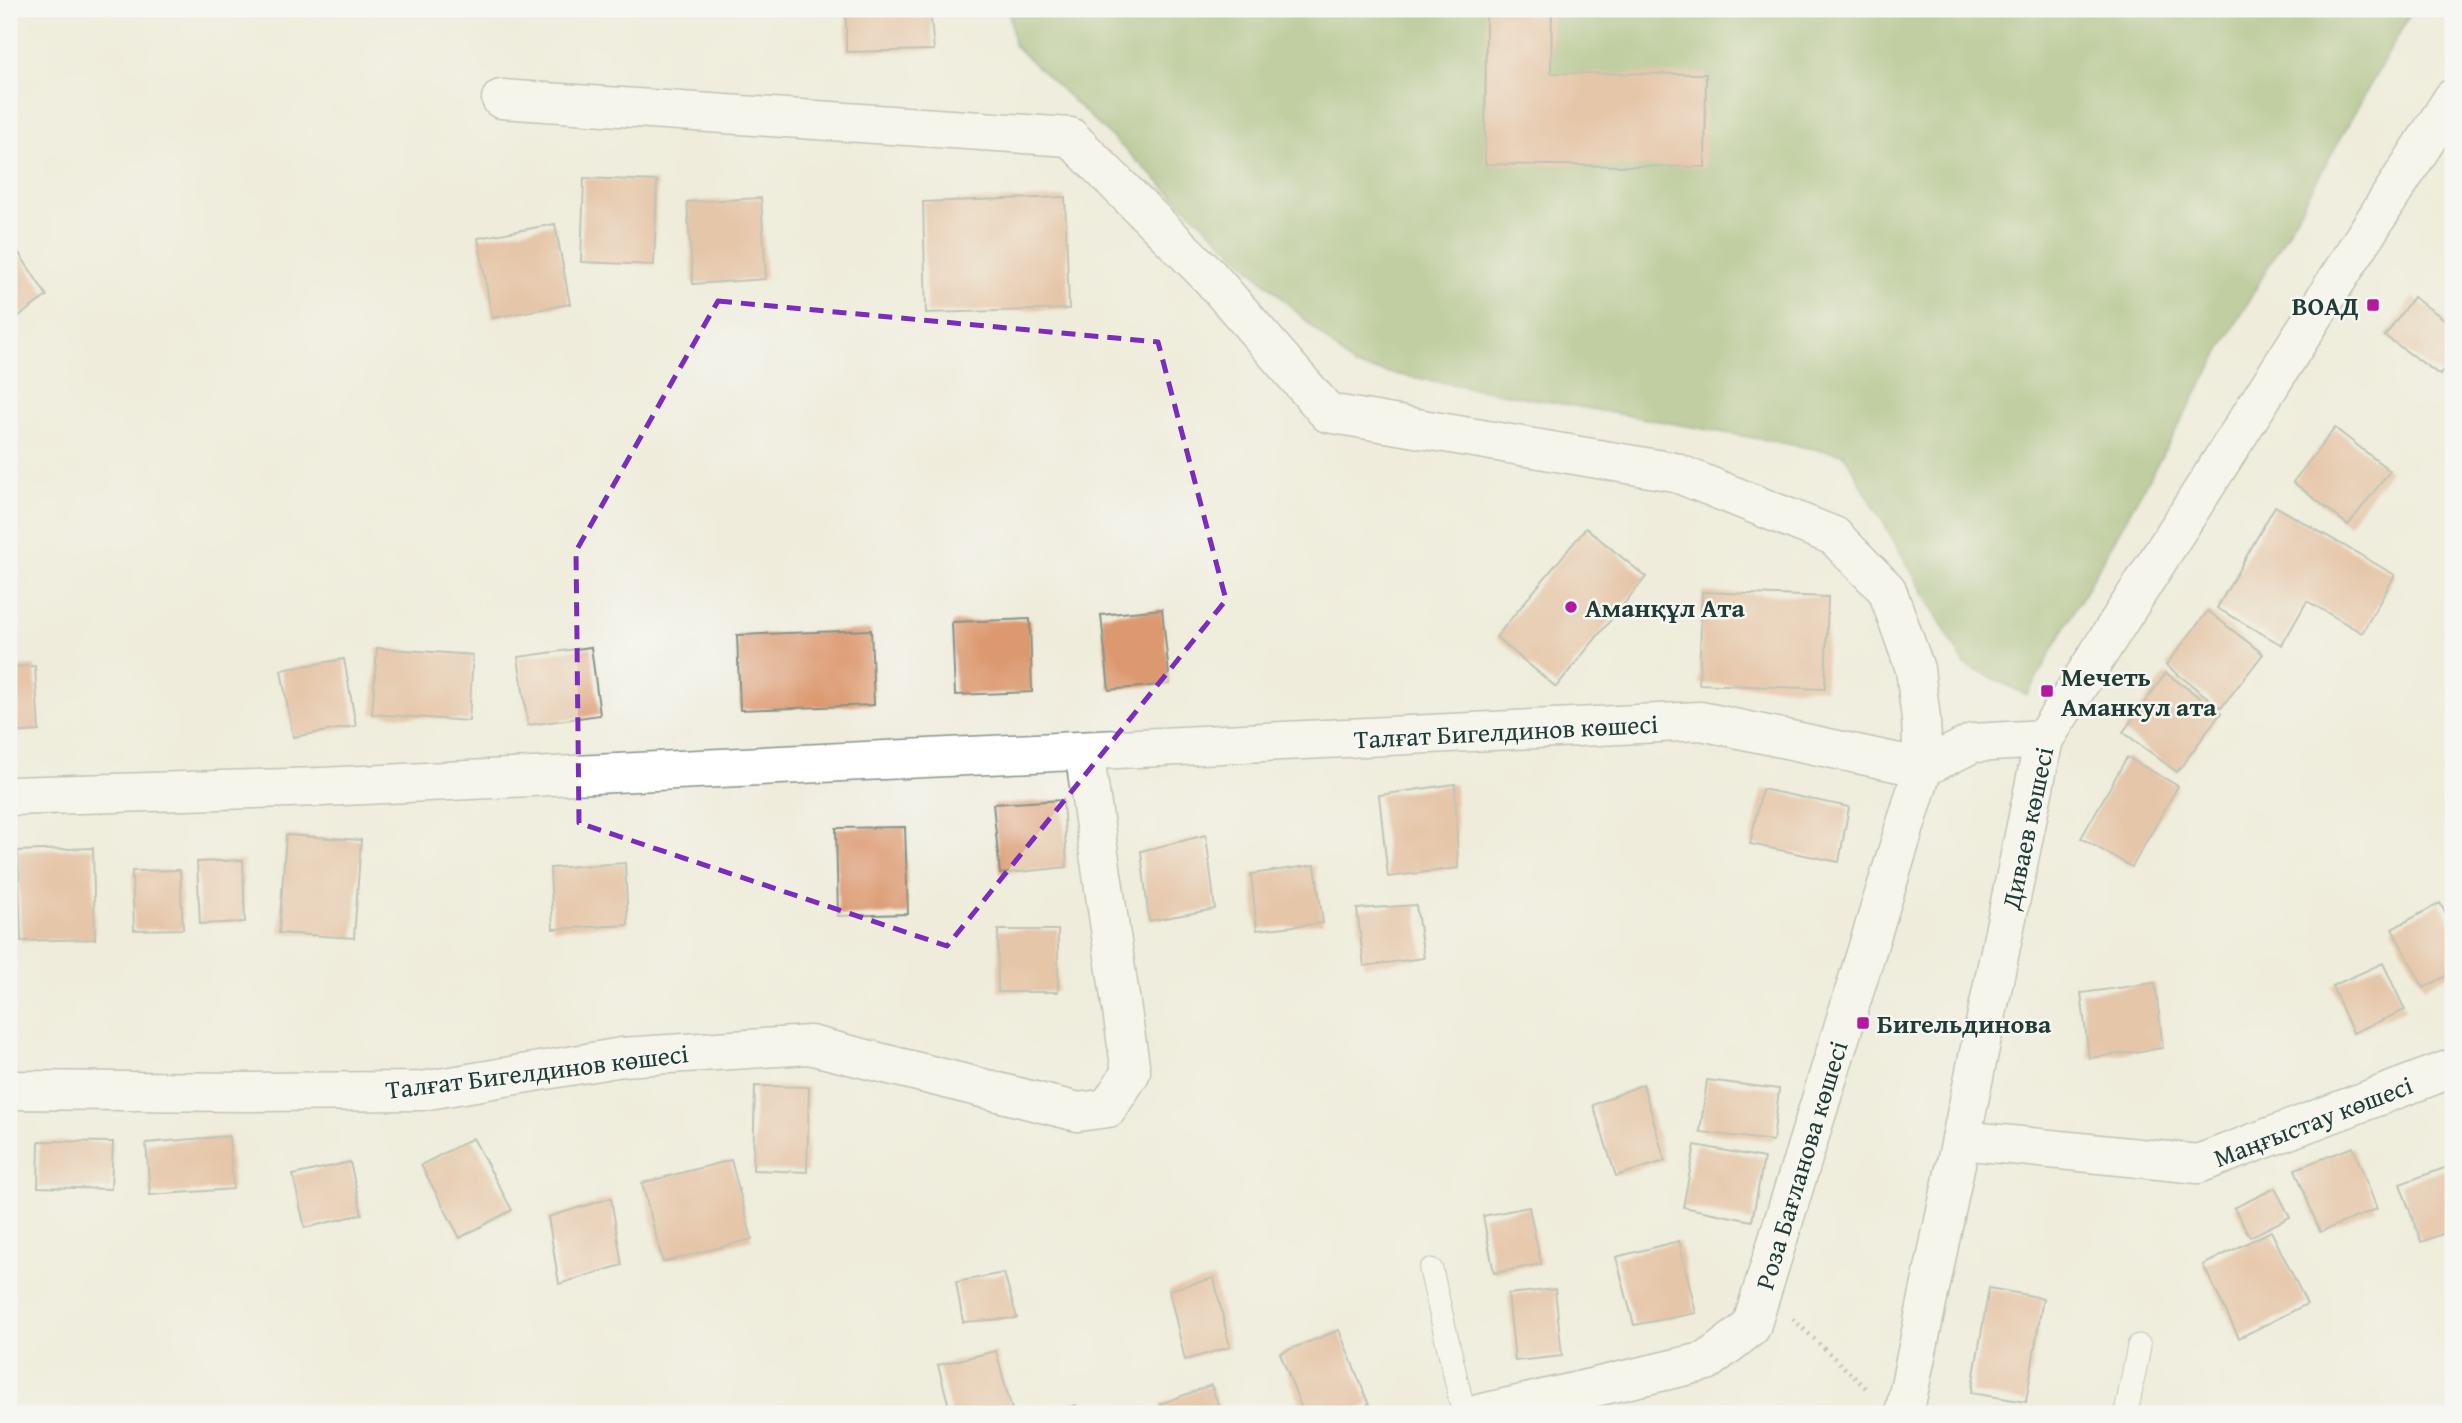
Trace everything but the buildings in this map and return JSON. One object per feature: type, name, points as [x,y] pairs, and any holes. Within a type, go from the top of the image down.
[{"type":"street","name":"Роза Бағланова көшесі","points":[[501,99],[1070,137],[1210,277],[1328,413],[1674,472],[1834,536],[1887,590],[1915,669],[1923,768],[1751,1327],[1707,1361],[1479,1414]]},
{"type":"street","name":"Диваев көшесі","points":[[1889,1405],[1961,1140],[2044,740],[2449,112]]},
{"type":"street","name":"Талғат Бигелдинов көшесі","points":[[9,796],[322,787],[1702,721],[1923,768]]},
{"type":"street","points":[[1923,768],[1973,743],[2044,740]]},
{"type":"street","name":"Талғат Бигелдинов көшесі","points":[[9,1090],[422,1091],[622,1057],[810,1045],[1078,1112],[1108,1108],[1131,1072],[1084,751]]},
{"type":"street","name":"Маңғыстау көшесі","points":[[1961,1140],[2198,1164],[2453,1068]]},
{"type":"lane","points":[[1431,1270],[1464,1414]]},
{"type":"lane","points":[[2126,1414],[2139,1346]]},
{"type":"path","points":[[1763,1290],[1889,1405]]},
{"type":"highlighted area","points":[[718,301],[1158,342],[1226,600],[947,946],[579,823],[576,551]]},
{"type":"green space","points":[[1009,9],[2413,9],[2027,695],[1965,665],[1844,454],[1355,367],[1014,45]]},
{"type":"place","name":"ВОАД","points":[[2373,305]]},
{"type":"place","name":"Аманқұл Ата","points":[[1571,607]]},
{"type":"place","name":"Мечеть Аманкул ата","points":[[2047,691]]},
{"type":"place","name":"Бигельдинова","points":[[1863,1023]]}]
